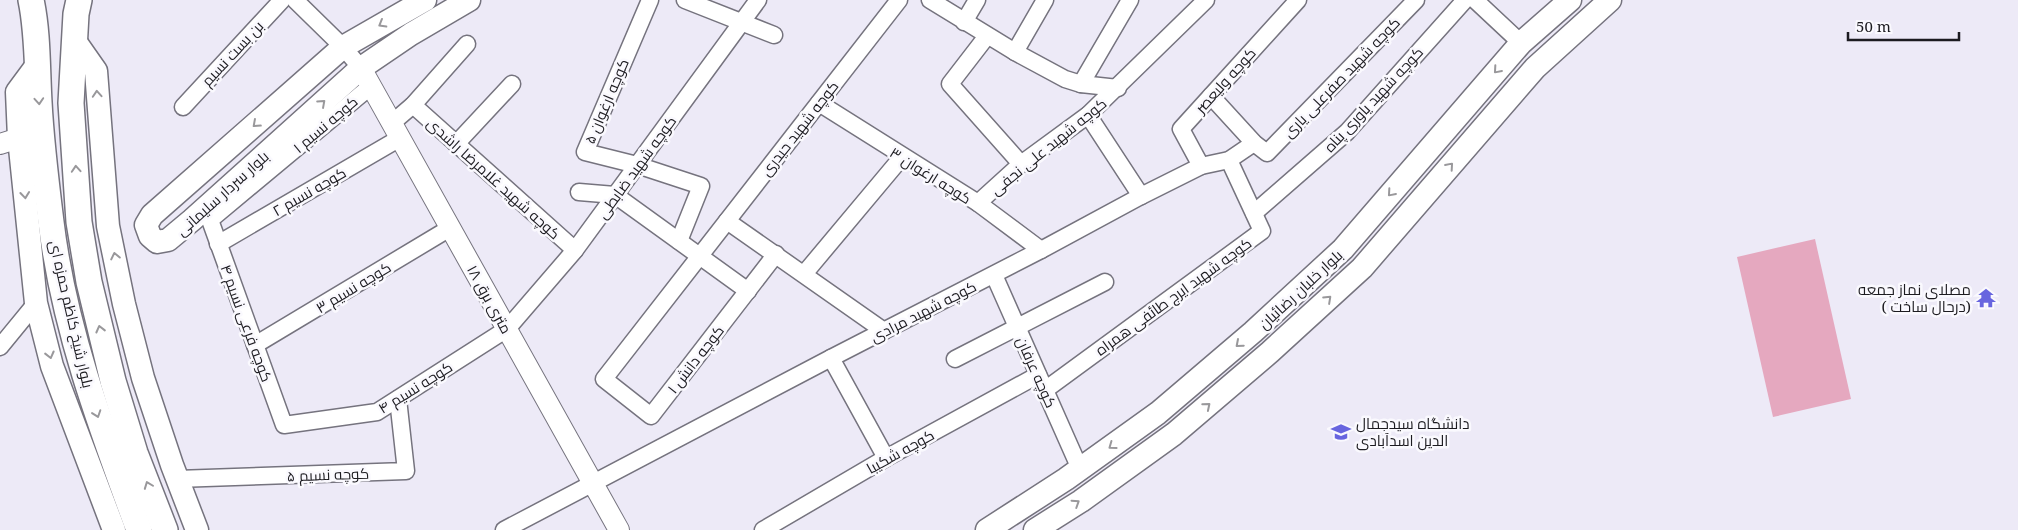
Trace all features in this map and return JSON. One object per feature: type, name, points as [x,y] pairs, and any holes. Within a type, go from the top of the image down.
[{"type":"main road","name":"بلوار شیخ کاظم حمزه ای","points":[[31,0],[36,22],[37,65],[51,223],[61,282],[88,388],[139,530]]},
{"type":"main road","name":"بلوار شیخ کاظم حمزه ای","points":[[79,0],[71,103],[80,222],[89,282],[100,332],[130,435],[165,530]]},
{"type":"main road","name":"بلوار سردار سلیمانی","points":[[425,0],[343,47],[152,215],[146,225],[150,236],[157,242],[168,240],[366,77],[411,34],[469,0]]},
{"type":"main road","name":"بلوار خلبان رضائیان","points":[[987,530],[1080,469],[1158,413],[1253,332],[1343,249],[1521,43],[1570,0]]},
{"type":"main road","name":"بلوار خلبان رضائیان","points":[[1036,530],[1174,434],[1270,352],[1362,268],[1542,62],[1610,0]]},
{"type":"main road","points":[[75,41],[96,71],[108,226],[124,304],[143,378],[177,479],[197,530]]},
{"type":"main road","points":[[1521,43],[1542,62]]},
{"type":"main road","points":[[37,65],[17,92],[9,141],[36,303],[52,366],[114,530]]},
{"type":"street","name":"بن بست نسیم","points":[[183,106],[282,0]]},
{"type":"street","points":[[296,0],[343,47],[366,77]]},
{"type":"street","name":"کوچه ارغوان ۵","points":[[637,165],[584,152],[650,0]]},
{"type":"street","points":[[685,0],[774,35]]},
{"type":"street","name":"کوچه شهید ضابطی","points":[[507,329],[575,250],[758,0]]},
{"type":"street","name":"کوچه شهید حیدری","points":[[604,379],[899,0]]},
{"type":"street","points":[[930,0],[987,36],[1065,79],[1081,84],[1118,88]]},
{"type":"street","points":[[964,22],[977,0]]},
{"type":"street","points":[[1015,52],[1045,0]]},
{"type":"street","points":[[1081,84],[1130,0]]},
{"type":"street","name":"کوچه شهید علی نجفی","points":[[978,203],[1021,164],[1088,115],[1118,88],[1206,0]]},
{"type":"street","name":"کوچه ولیعصر","points":[[1201,166],[1181,129],[1298,0]]},
{"type":"street","name":"کوچه شهید صفرعلی یاری","points":[[1261,148],[1416,0]]},
{"type":"street","name":"کوچه شهید یاوری پناه","points":[[1254,213],[1347,132],[1464,0]]},
{"type":"street","points":[[1475,0],[1521,43]]},
{"type":"street","points":[[987,36],[950,84],[1021,164]]},
{"type":"street","name":"کوچه نسیم ۲","points":[[218,244],[396,131],[413,105],[467,44]]},
{"type":"street","name":"۱۸ متری برق","points":[[366,77],[619,530]]},
{"type":"street","name":"کوچه نسیم ۱","points":[[210,220],[366,77]]},
{"type":"street","points":[[456,144],[512,84]]},
{"type":"street","points":[[1211,96],[1261,148]]},
{"type":"street","name":"کوچه ارغوان ۳","points":[[818,103],[978,203],[1041,250]]},
{"type":"street","name":"کوچه شهید غلامرضا راشدی","points":[[413,105],[575,250]]},
{"type":"street","points":[[1088,115],[1141,196]]},
{"type":"street","name":"کوچه شهید مرادی","points":[[504,530],[592,482],[994,275],[1141,196],[1201,166],[1228,160],[1261,148]]},
{"type":"street","points":[[804,274],[902,157]]},
{"type":"street","name":"کوچه شهید ایرج طائفی همراه","points":[[1044,390],[1262,231],[1228,160]]},
{"type":"street","points":[[637,165],[701,186],[679,242]]},
{"type":"street","points":[[579,192],[615,195],[748,291]]},
{"type":"street","name":"کوچه فرعی نسیم ۴","points":[[210,220],[284,425]]},
{"type":"street","points":[[727,220],[884,331]]},
{"type":"street","name":"کوچه نسیم ۳","points":[[255,345],[450,228]]},
{"type":"street","name":"کوچه دانش ۱","points":[[604,379],[651,416],[776,254]]},
{"type":"street","name":"کوچه عرفان","points":[[994,275],[1080,469]]},
{"type":"street","points":[[955,360],[1105,282]]},
{"type":"street","points":[[0,347],[36,303]]},
{"type":"street","name":"کوچه نسیم ۴","points":[[284,425],[377,412],[507,329]]},
{"type":"street","points":[[832,358],[886,458]]},
{"type":"street","name":"کوچه شکیبا","points":[[763,530],[886,458],[1038,374]]},
{"type":"street","name":"کوچه نسیم ۵","points":[[177,479],[406,470],[398,399]]},
{"type":"building","points":[[1815,239],[1851,399],[1773,417],[1737,257]]},
{"type":"place","name":"مصلای نماز جمعه ( درحال ساخت)","points":[[1986,298]]},
{"type":"place","name":"دانشگاه سیدجمال الدین اسدآبادی","points":[[1341,432]]}]
